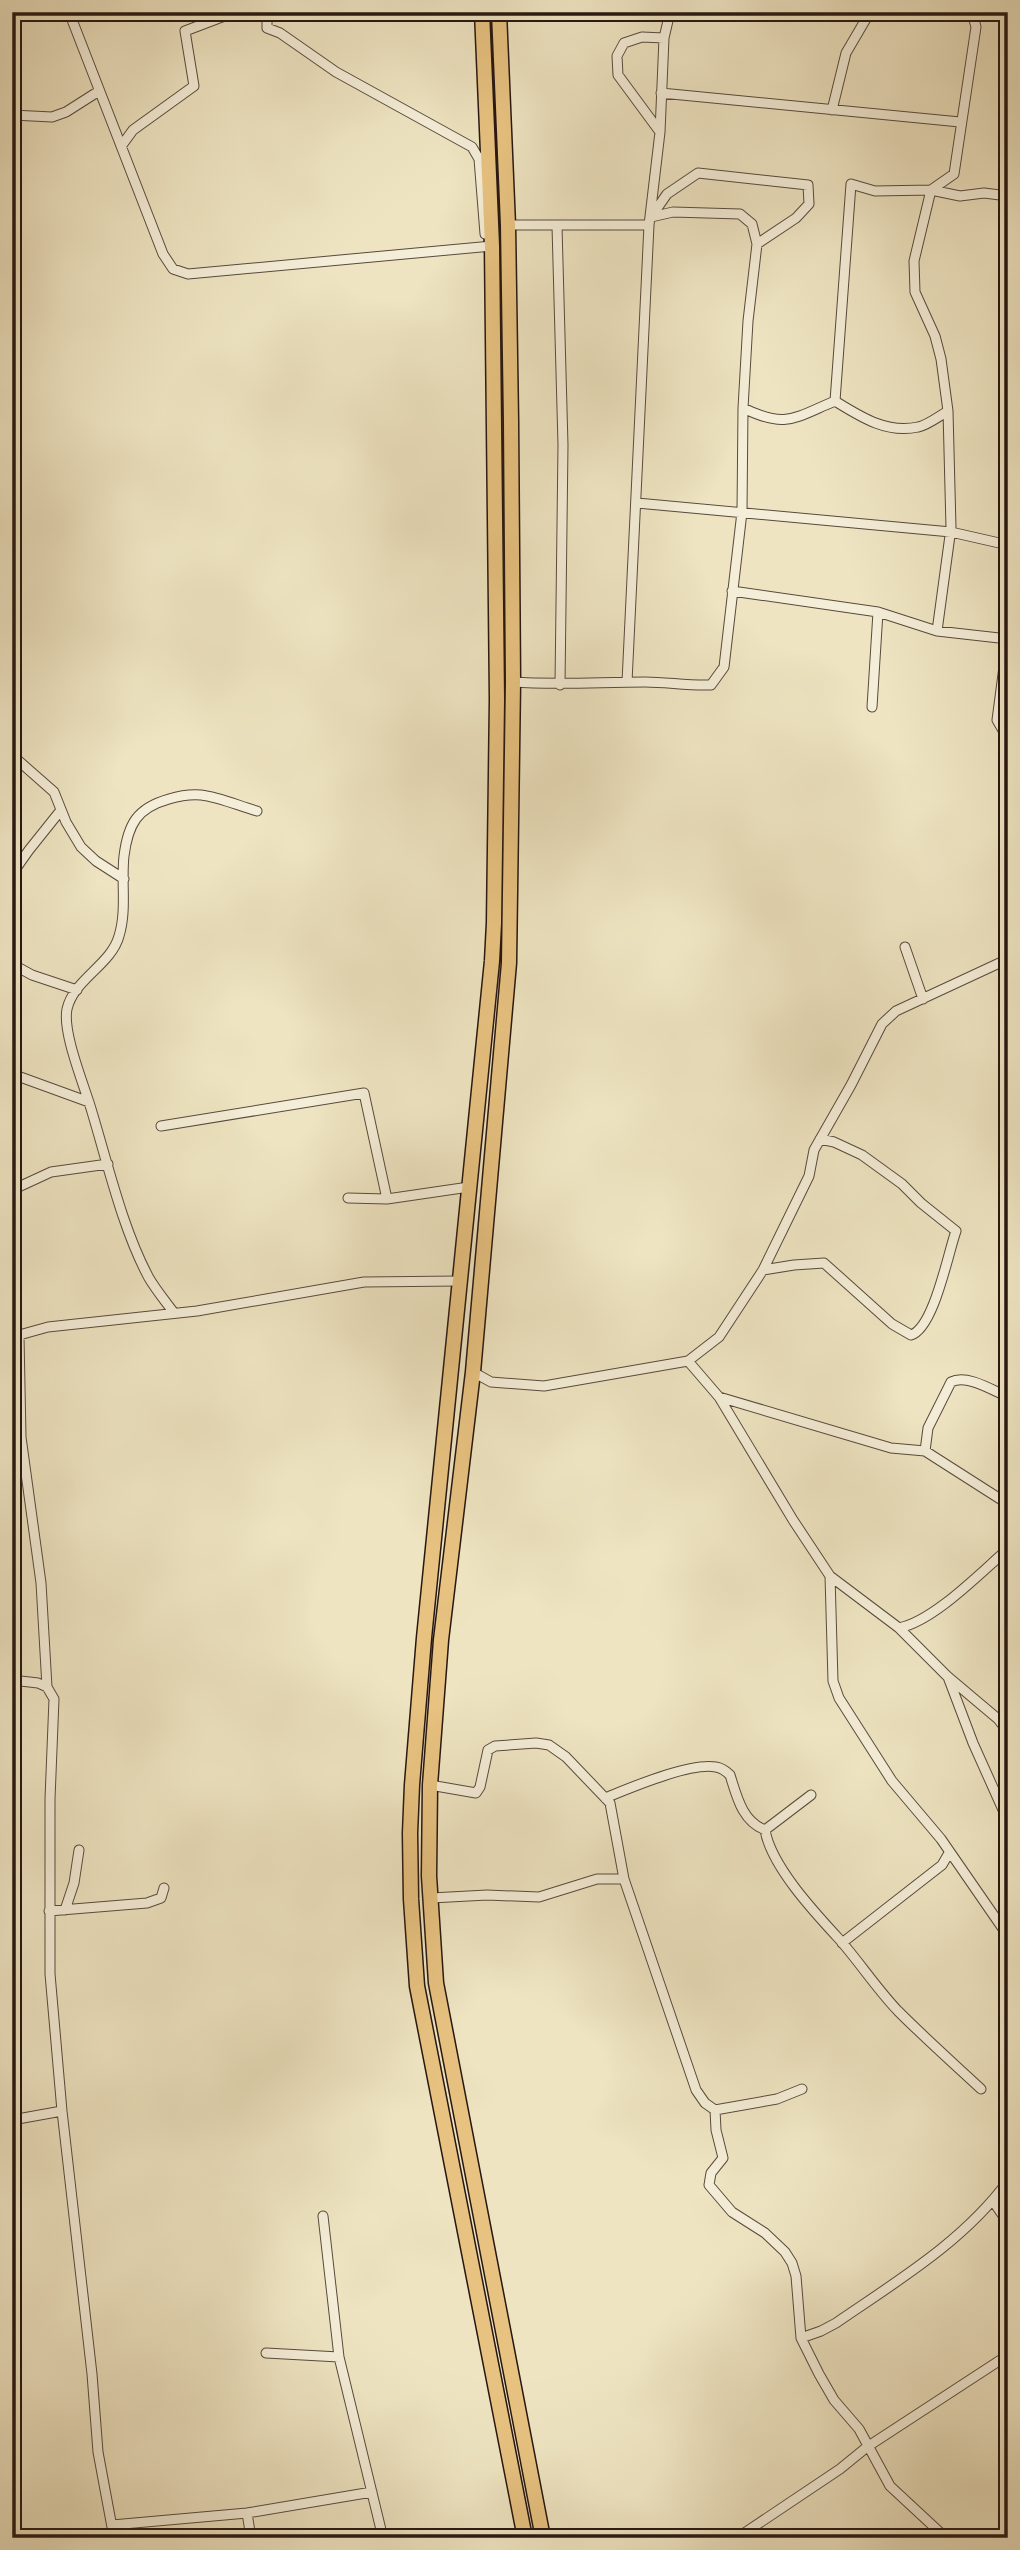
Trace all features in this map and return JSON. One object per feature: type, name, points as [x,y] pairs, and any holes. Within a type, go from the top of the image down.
[{"type":"main road","points":[[482,12],[497,699],[493,936],[424,1638],[411,1816],[411,1899],[417,1986],[526,2538]]},
{"type":"main road","points":[[499,12],[508,225],[511,450],[513,682],[509,963],[473,1372],[442,1626],[430,1785],[430,1898],[436,1983],[542,2538]]},
{"type":"main road","points":[[493,449],[511,450]]},
{"type":"main road","points":[[411,1816],[429,1818]]},
{"type":"street","points":[[69,12],[163,254],[173,269],[188,274],[489,246],[479,159],[472,146],[336,72],[280,33],[267,29],[267,12]]},
{"type":"street","points":[[122,145],[133,130],[194,86],[185,31],[235,12]]},
{"type":"street","points":[[627,682],[650,221],[660,132],[664,38],[670,12]]},
{"type":"street","points":[[832,110],[846,53],[870,12]]},
{"type":"street","points":[[937,631],[951,532],[948,411],[941,359],[915,292],[914,261],[931,190],[954,174],[976,27],[971,12]]},
{"type":"street","points":[[660,132],[618,75],[617,56],[624,43],[642,37],[664,38]]},
{"type":"street","points":[[12,115],[52,117],[66,113],[99,91]]},
{"type":"street","points":[[661,93],[960,122]]},
{"type":"street","points":[[650,221],[667,194],[698,173],[808,185],[809,204],[796,218],[757,244]]},
{"type":"street","points":[[835,401],[851,184],[875,191],[931,190],[960,195],[984,193],[1008,196]]},
{"type":"street","points":[[508,225],[557,226],[650,221],[673,212],[740,214],[752,224],[757,244],[748,321],[743,408],[742,512],[724,667],[711,685],[690,686],[666,682],[560,685],[513,682]]},
{"type":"street","points":[[557,226],[562,445],[560,685]]},
{"type":"street","points":[[743,408],[764,418],[787,421],[835,401]]},
{"type":"street","points":[[835,401],[872,423],[899,429],[921,427],[948,411]]},
{"type":"street","points":[[637,503],[951,532],[1008,545]]},
{"type":"street","points":[[732,591],[878,612],[937,631],[1007,638],[997,720],[1008,738]]},
{"type":"street","points":[[872,707],[878,612]]},
{"type":"street","points":[[12,755],[54,792],[81,847],[96,861],[124,879]]},
{"type":"street","points":[[1006,778],[1008,766]]},
{"type":"street","points":[[174,1313],[149,1278],[126,1222],[67,1026],[68,1008],[76,990],[102,965],[119,937],[124,902],[124,858],[128,832],[134,820],[154,804],[181,796],[201,795],[257,811]]},
{"type":"street","points":[[12,874],[61,810]]},
{"type":"street","points":[[905,947],[923,999]]},
{"type":"street","points":[[473,1372],[491,1382],[544,1386],[688,1361],[719,1337],[762,1270],[809,1176],[814,1150],[852,1085],[882,1024],[896,1011],[1008,959]]},
{"type":"street","points":[[12,964],[32,975],[76,990]]},
{"type":"street","points":[[12,1074],[89,1102]]},
{"type":"street","points":[[161,1126],[364,1093],[387,1199]]},
{"type":"street","points":[[762,1270],[824,1263],[892,1324],[911,1335],[923,1327],[938,1291],[956,1231],[902,1184],[862,1155],[834,1142],[820,1139]]},
{"type":"street","points":[[12,1190],[51,1172],[108,1164]]},
{"type":"street","points":[[348,1198],[387,1199],[469,1187]]},
{"type":"street","points":[[114,2538],[98,2452],[50,1974],[48,1911],[54,1699],[47,1687],[41,1583],[21,1437],[15,1336],[48,1327],[174,1313],[364,1283],[459,1281]]},
{"type":"street","points":[[688,1361],[719,1396],[830,1576],[899,1628],[947,1676],[998,1719],[1008,1732]]},
{"type":"street","points":[[925,1451],[928,1428],[951,1382],[965,1380],[1008,1397]]},
{"type":"street","points":[[719,1396],[891,1448],[925,1451],[1008,1504]]},
{"type":"street","points":[[899,1628],[912,1625],[936,1610],[1008,1549]]},
{"type":"street","points":[[830,1576],[833,1681],[839,1698],[892,1781],[941,1839],[1008,1936]]},
{"type":"street","points":[[947,1676],[1008,1821]]},
{"type":"street","points":[[12,1680],[38,1683],[47,1687]]},
{"type":"street","points":[[430,1785],[476,1793],[488,1750],[495,1746],[536,1743],[549,1745],[566,1756],[610,1803],[624,1879],[696,2090],[705,2103],[715,2110],[777,2099],[802,2089]]},
{"type":"street","points":[[605,1798],[642,1782],[714,1766],[730,1775],[744,1814],[755,1826],[765,1830]]},
{"type":"street","points":[[765,1830],[811,1795]]},
{"type":"street","points":[[765,1830],[772,1852],[807,1904],[897,2010],[981,2089]]},
{"type":"street","points":[[65,1910],[74,1883],[79,1850]]},
{"type":"street","points":[[842,1943],[942,1865],[949,1853]]},
{"type":"street","points":[[942,1865],[957,1864]]},
{"type":"street","points":[[430,1898],[487,1895],[539,1897],[597,1879],[624,1879]]},
{"type":"street","points":[[48,1911],[147,1903],[161,1898],[164,1888]]},
{"type":"street","points":[[715,2110],[716,2130],[723,2158],[711,2174],[709,2185],[732,2211],[765,2233],[785,2252],[796,2276],[801,2338],[834,2400],[859,2429],[890,2486],[946,2538]]},
{"type":"street","points":[[12,2120],[62,2111]]},
{"type":"street","points":[[801,2338],[836,2323],[934,2256],[993,2201],[1008,2181]]},
{"type":"street","points":[[993,2201],[1008,2222]]},
{"type":"street","points":[[323,2216],[339,2357],[383,2538]]},
{"type":"street","points":[[266,2353],[339,2357]]},
{"type":"street","points":[[737,2538],[840,2469],[867,2447],[1008,2355]]},
{"type":"street","points":[[112,2525],[247,2513],[372,2492]]},
{"type":"street","points":[[247,2513],[251,2538]]}]
